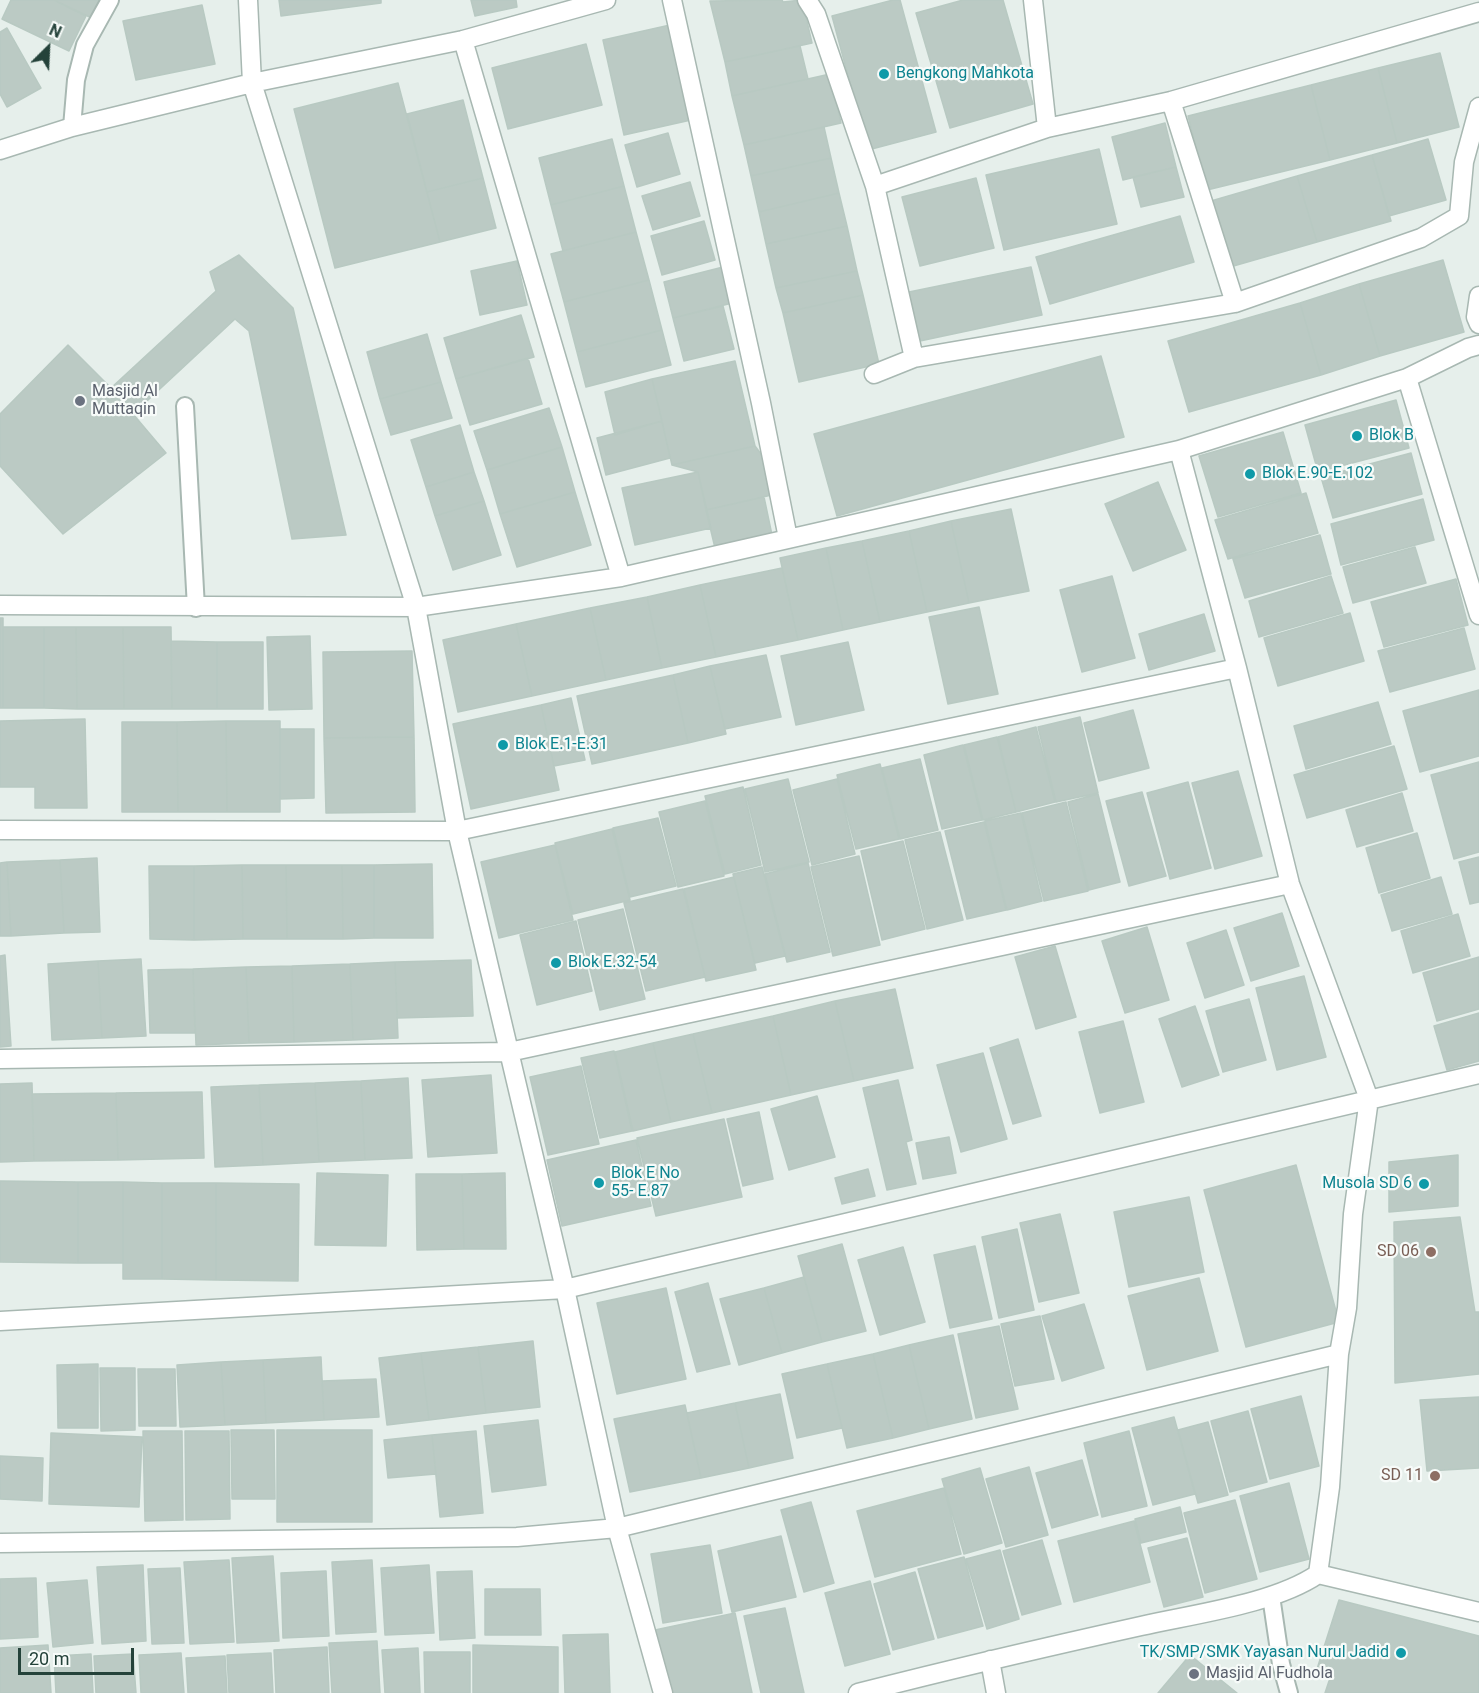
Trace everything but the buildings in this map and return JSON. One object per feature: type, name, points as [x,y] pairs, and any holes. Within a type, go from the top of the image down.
[{"type":"street","points":[[248,0],[252,83],[416,607],[457,831],[565,1289],[617,1528],[663,1693]]},
{"type":"street","points":[[0,150],[72,127],[252,83],[463,40],[606,0]]},
{"type":"street","points":[[672,0],[761,403],[788,538]]},
{"type":"street","points":[[807,0],[816,14],[875,186],[914,358]]},
{"type":"street","points":[[1034,0],[1047,128]]},
{"type":"street","points":[[875,186],[1047,128],[1171,101],[1479,12]]},
{"type":"street","points":[[463,40],[621,578]]},
{"type":"street","points":[[1171,101],[1234,303]]},
{"type":"street","points":[[874,374],[914,358],[1234,303],[1421,238],[1459,216],[1464,162],[1479,107]]},
{"type":"street","points":[[1479,296],[1476,317],[1479,324]]},
{"type":"street","points":[[0,605],[196,608],[416,607],[621,578],[1179,450],[1407,378],[1468,348],[1479,345]]},
{"type":"street","points":[[1407,378],[1479,615]]},
{"type":"street","points":[[1179,450],[1238,668],[1290,884],[1368,1100],[1353,1214],[1347,1308],[1339,1354],[1330,1487],[1318,1574]]},
{"type":"street","points":[[0,830],[457,831],[1238,668]]},
{"type":"street","points":[[0,1059],[509,1052],[1290,884]]},
{"type":"street","points":[[0,1321],[565,1289],[1479,1074]]},
{"type":"street","points":[[0,1543],[517,1537],[617,1528],[1339,1354]]},
{"type":"street","points":[[858,1693],[990,1660],[1271,1596],[1302,1585],[1318,1574],[1428,1598],[1479,1612]]},
{"type":"street","points":[[990,1660],[996,1693]]},
{"type":"lane","points":[[72,127],[76,80],[85,45],[110,0]]},
{"type":"lane","points":[[185,406],[196,608]]},
{"type":"lane","points":[[1271,1596],[1281,1665],[1289,1693]]},
{"type":"place","name":"Bengkong Mahkota","points":[[884,74]]},
{"type":"place","name":"Masjid Al Muttaqin","points":[[80,401]]},
{"type":"place","name":"Blok B","points":[[1357,436]]},
{"type":"place","name":"Blok E.90-E.102","points":[[1250,474]]},
{"type":"place","name":"Blok E.1-E.31","points":[[503,745]]},
{"type":"place","name":"Blok E.32-54","points":[[556,963]]},
{"type":"place","name":"Blok E No 55- E.87","points":[[599,1183]]},
{"type":"place","name":"Musola SD 6","points":[[1424,1184]]},
{"type":"place","name":"SD 06","points":[[1431,1252]]},
{"type":"place","name":"SD 11","points":[[1435,1476]]},
{"type":"place","name":"TK/SMP/SMK Yayasan Nurul Jadid","points":[[1401,1653]]},
{"type":"place","name":"Masjid Al Fudhola","points":[[1194,1674]]}]
